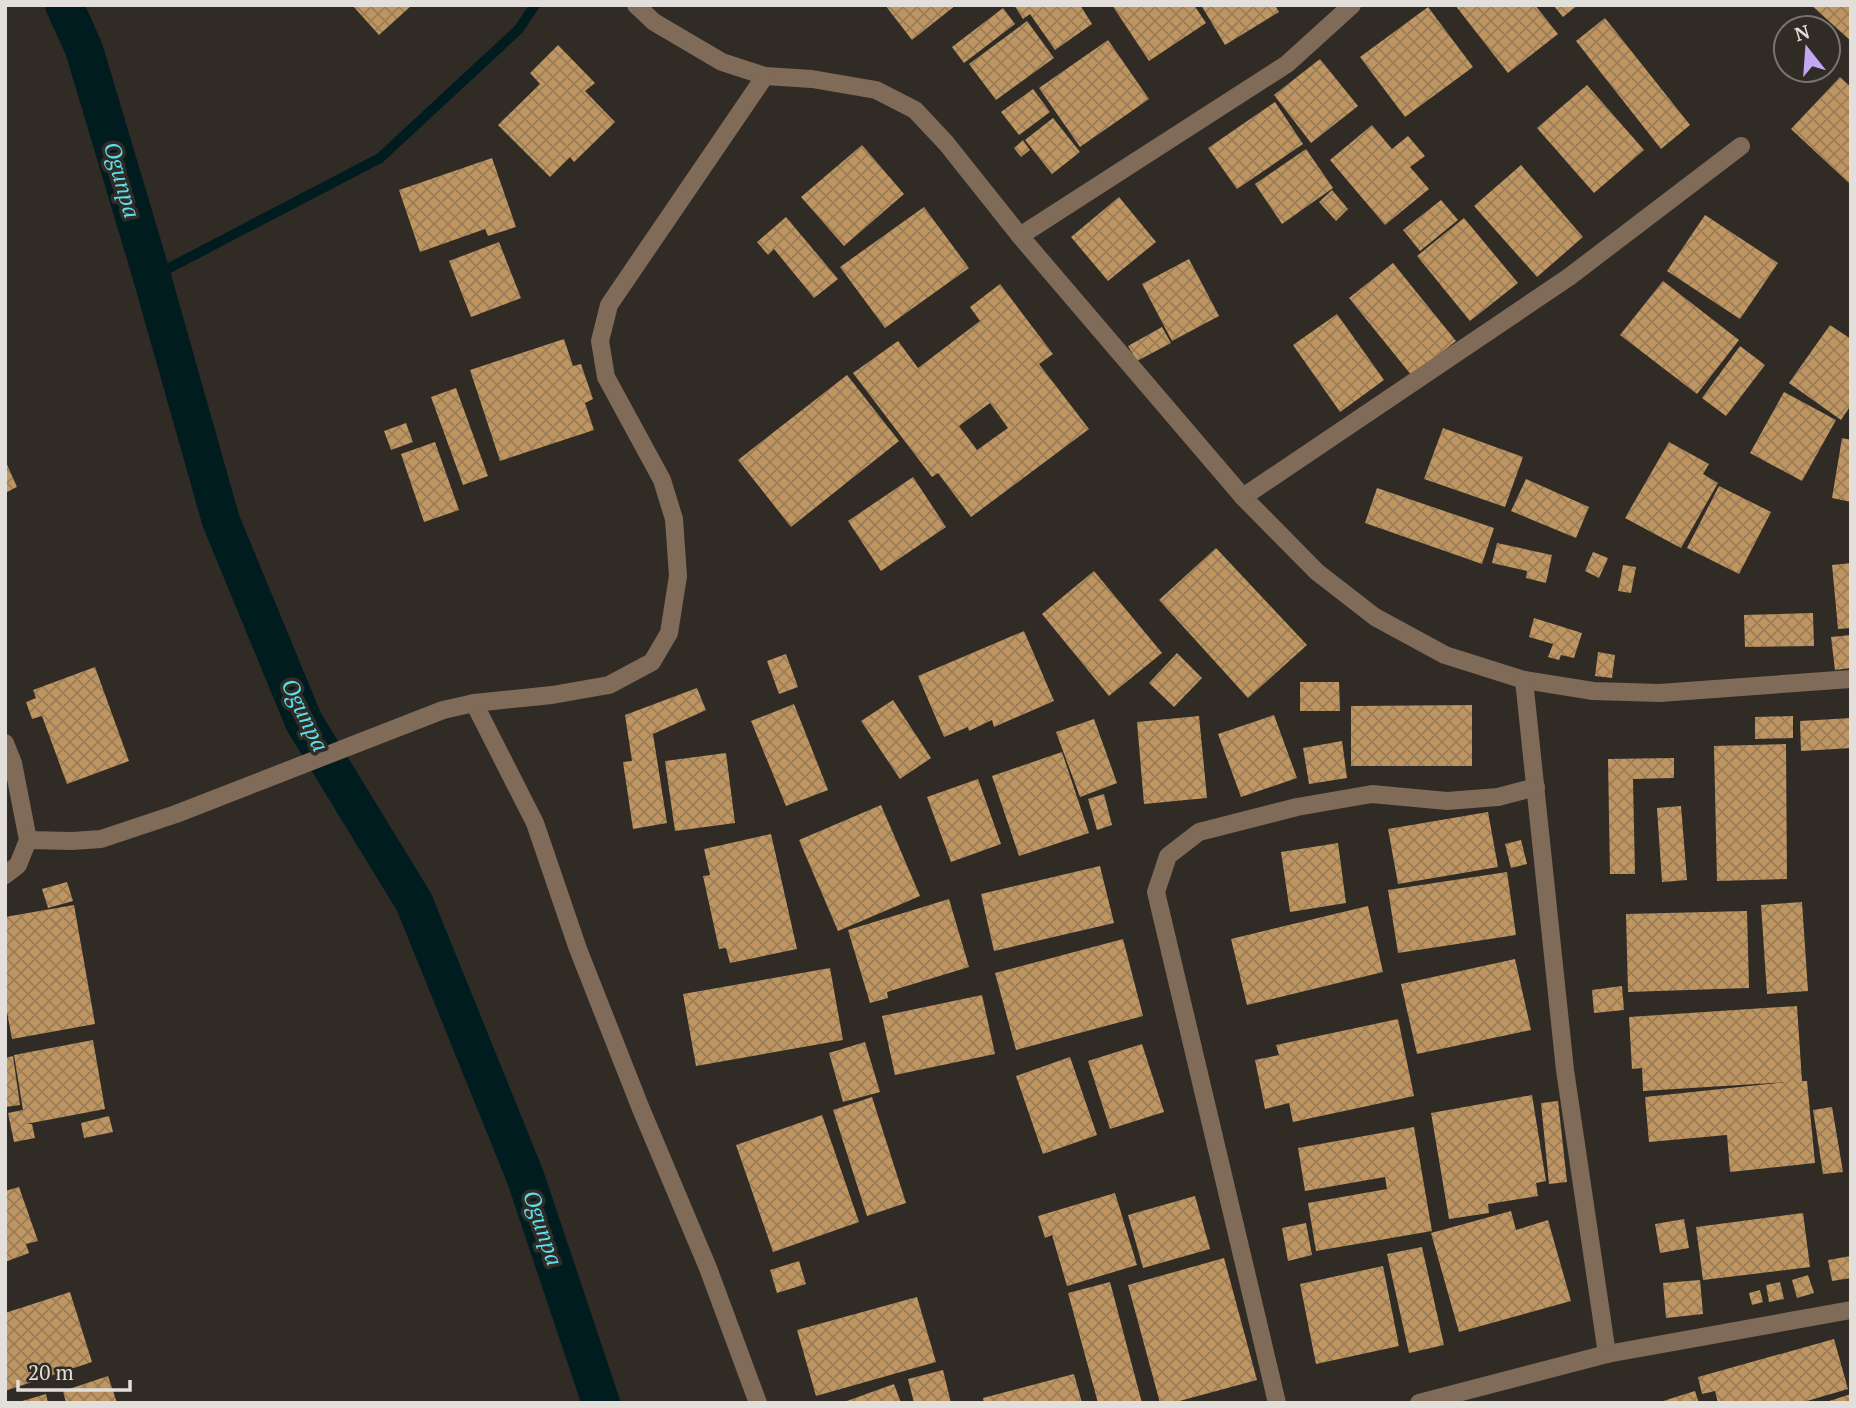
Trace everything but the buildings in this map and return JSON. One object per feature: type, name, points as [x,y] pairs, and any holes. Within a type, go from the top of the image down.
[{"type":"street","points":[[636,5],[654,22],[722,62],[765,76],[812,79],[876,90],[915,110],[946,143],[1020,236],[1243,497],[1317,572],[1375,617],[1445,655],[1524,680],[1593,691],[1660,693],[1851,679]]},
{"type":"street","points":[[1020,236],[1287,64],[1352,5]]},
{"type":"street","points":[[28,840],[101,839],[176,814],[443,710],[474,703],[552,695],[609,685],[652,662],[669,633],[678,576],[674,519],[662,480],[606,377],[600,341],[610,305],[765,76]]},
{"type":"street","points":[[1243,497],[1569,277],[1741,146]]},
{"type":"street","points":[[1524,680],[1565,1070],[1607,1354]]},
{"type":"street","points":[[474,703],[535,823],[578,949],[708,1268],[758,1403]]},
{"type":"street","points":[[5,743],[13,762],[28,840],[18,865],[5,875]]},
{"type":"street","points":[[1277,1403],[1156,892],[1168,856],[1199,832],[1297,807],[1372,794],[1447,802],[1498,797],[1536,787]]},
{"type":"street","points":[[1419,1403],[1607,1354],[1851,1310]]},
{"type":"waterway","name":"Ogunpa","points":[[64,5],[84,49],[221,521],[304,722],[414,902],[525,1176],[601,1403]]},
{"type":"waterway","points":[[152,277],[380,158],[519,29],[535,5]]}]
